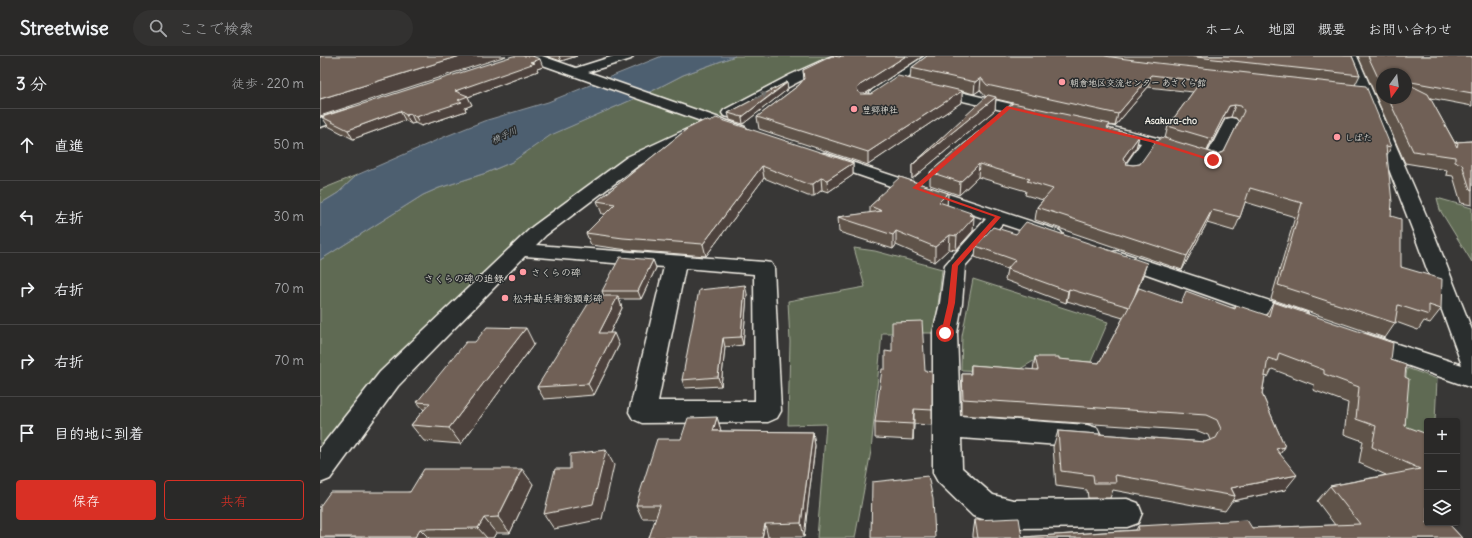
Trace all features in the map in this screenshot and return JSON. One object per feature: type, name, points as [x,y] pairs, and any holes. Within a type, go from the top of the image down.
[{"type":"street","points":[[524,56],[577,72],[709,119],[749,131]]},
{"type":"street","points":[[577,72],[627,56]]},
{"type":"street","points":[[320,470],[389,379],[539,231],[633,161],[709,119],[842,56]]},
{"type":"street","points":[[866,101],[933,56]]},
{"type":"street","points":[[1348,60],[1360,92],[1423,231],[1472,361]]},
{"type":"street","points":[[794,93],[797,89],[795,78]]},
{"type":"street","points":[[895,81],[1046,116]]},
{"type":"street","points":[[992,121],[1009,107]]},
{"type":"street","points":[[320,122],[364,108]]},
{"type":"street","points":[[1099,128],[1151,141],[1213,160],[1230,122]]},
{"type":"street","points":[[1129,172],[1151,141]]},
{"type":"street","points":[[811,154],[920,183],[998,217],[1073,242]]},
{"type":"street","points":[[998,217],[955,265],[951,303],[945,333],[948,473],[984,506],[1013,514],[1127,513]]},
{"type":"street","points":[[520,250],[676,261],[764,268],[768,411],[642,412],[676,261]]},
{"type":"street","points":[[1096,250],[1314,324]]},
{"type":"street","points":[[1344,335],[1472,378]]},
{"type":"street","points":[[947,426],[1111,437]]},
{"type":"green space","points":[[735,56],[842,56],[795,78],[714,121],[633,161],[539,231],[468,302],[320,476],[320,260],[423,195],[439,188],[486,173],[512,162],[550,135],[652,91],[683,75]]},
{"type":"green space","points":[[357,175],[338,193],[320,204],[320,190]]},
{"type":"green space","points":[[1437,198],[1472,208],[1472,262],[1440,210]]},
{"type":"green space","points":[[854,248],[875,251],[942,269],[935,333],[882,333],[871,451],[855,538],[817,538],[826,424],[788,425],[790,342],[788,301],[865,287]]},
{"type":"green space","points":[[973,279],[1108,322],[1087,371],[1037,359],[1015,372],[961,370],[962,336]]},
{"type":"green space","points":[[1407,368],[1437,379],[1435,418],[1424,418],[1424,448],[1399,438]]},
{"type":"water","name":"横手川","points":[[662,56],[735,56],[683,75],[652,91],[551,135],[512,162],[486,173],[439,188],[423,195],[320,260],[320,204],[338,193],[357,175],[484,121],[548,102]]},
{"type":"pier","points":[[606,77],[652,93],[637,100],[589,83]]},
{"type":"building","points":[[320,56],[460,56],[320,99]]},
{"type":"building","points":[[513,56],[532,56],[540,59],[530,62],[535,63],[455,91],[468,96],[458,100],[462,102],[416,117],[411,114],[406,115],[400,111],[348,130],[322,117]]},
{"type":"building","points":[[832,56],[906,56],[860,85],[857,89],[860,94],[871,94],[898,76],[962,91],[868,152],[757,117],[799,85],[804,79],[803,70]]},
{"type":"building","points":[[927,56],[1104,56],[1366,86],[1391,147],[1386,146],[1392,202],[1391,216],[1401,219],[1401,267],[1442,279],[1441,309],[1429,305],[1429,315],[1398,305],[1395,323],[1278,285],[1302,203],[1250,188],[1240,217],[1212,210],[1187,256],[1037,207],[1053,189],[1027,181],[1030,179],[979,164],[960,182],[930,172],[1013,103],[1110,124],[1107,128],[1139,136],[1123,158],[1126,164],[1133,165],[1140,164],[1157,140],[1158,141],[1161,137],[1217,154],[1224,152],[1244,111],[1241,106],[1229,106],[1212,139],[1168,126],[1201,81],[1151,75],[1118,114],[987,85],[981,78],[975,82],[911,68]]},
{"type":"building","points":[[1187,56],[1352,56],[1360,75]]},
{"type":"building","points":[[1368,56],[1472,56],[1472,93],[1412,82],[1412,68],[1376,68],[1376,73]]},
{"type":"building","points":[[787,82],[742,117],[728,113]]},
{"type":"building","points":[[1412,86],[1428,94],[1457,147],[1458,143],[1456,142],[1472,141],[1472,190],[1470,189],[1462,164],[1455,162],[1455,157],[1413,151],[1391,104],[1412,104]]},
{"type":"building","points":[[988,95],[996,97],[912,165]]},
{"type":"building","points":[[716,118],[853,163],[827,180],[821,178],[813,184],[807,184],[762,166],[703,244],[623,238],[586,233],[615,204],[597,201],[687,129],[705,120],[710,122]]},
{"type":"building","points":[[900,177],[948,193],[939,202],[971,213],[969,215],[974,217],[957,236],[950,235],[935,247],[896,231],[893,235],[838,217],[882,211],[870,206]]},
{"type":"building","points":[[1026,222],[1147,263],[1132,303],[1129,307],[1069,289],[1068,291],[1007,269],[1015,260],[976,246],[993,227],[1016,234]]},
{"type":"building","points":[[620,257],[653,260],[638,291],[602,291]]},
{"type":"building","points":[[745,285],[741,337],[723,338],[718,377],[682,380],[699,290]]},
{"type":"building","points":[[1139,288],[1181,303],[1186,291],[1235,309],[1236,305],[1269,316],[1273,302],[1393,343],[1391,360],[1406,365],[1405,377],[1409,379],[1405,426],[1424,433],[1424,526],[1451,526],[1462,538],[978,538],[975,520],[1019,518],[1022,537],[1139,530],[1138,526],[1247,520],[1252,528],[1360,524],[1330,486],[1420,469],[1372,447],[1376,426],[1356,419],[1359,387],[1324,374],[1324,370],[1279,353],[1277,361],[1268,358],[1262,394],[1285,447],[1276,449],[1297,475],[1231,488],[1235,496],[1115,475],[1116,483],[1094,483],[1093,475],[1061,471],[1058,431],[1205,442],[1216,438],[1221,429],[1217,420],[1206,415],[963,399],[962,374],[971,374],[971,365],[1038,370],[1035,357],[1059,357],[1059,359],[1099,363]]},
{"type":"building","points":[[593,296],[618,296],[599,333],[614,333],[588,384],[537,387]]},
{"type":"building","points":[[922,321],[925,371],[932,372],[932,410],[914,409],[913,424],[875,422],[882,369],[885,369],[885,351],[892,352],[892,322]]},
{"type":"building","points":[[487,327],[526,328],[449,428],[411,425],[430,403],[417,402],[466,342],[475,342]]},
{"type":"building","points":[[717,417],[713,431],[813,432],[801,523],[765,524],[762,538],[649,538],[660,505],[636,505],[657,439],[681,439],[688,418]]},
{"type":"building","points":[[606,450],[593,504],[544,514],[555,469],[570,469],[570,454]]},
{"type":"building","points":[[424,469],[522,469],[498,517],[484,518],[478,528],[420,529],[415,537],[320,537],[320,506],[330,492],[410,492]]},
{"type":"building","points":[[928,476],[933,499],[935,538],[871,538],[872,482]]},
{"type":"place","name":"朝倉地区交流センター あさくら館","points":[[1062,82]]},
{"type":"place","name":"豊郷神社","points":[[854,109]]},
{"type":"place","name":"しばた","points":[[1337,137]]},
{"type":"place","name":"さくらの碑","points":[[523,272]]},
{"type":"place","name":"さくらの碑の追録","points":[[512,278]]},
{"type":"place","name":"松井勘兵衛翁顕彰碑","points":[[505,298]]},
{"type":"district","name":"Asakura-cho","points":[[1171,120]]},
{"type":"route","points":[[945,333],[951,303],[955,265],[998,217],[915,188],[1009,107],[1151,141],[1213,160]]}]
